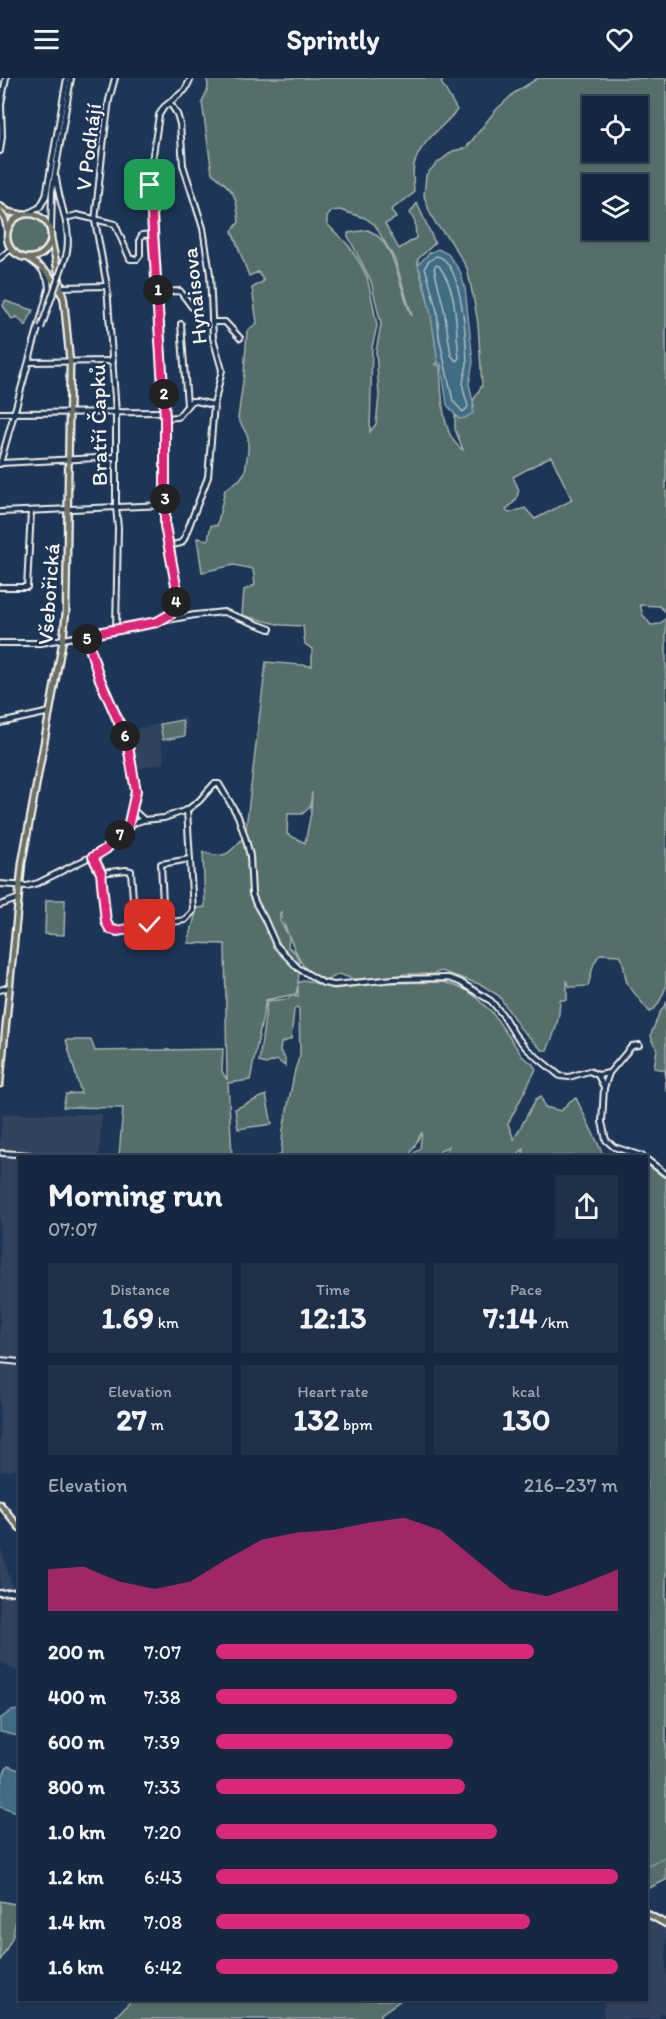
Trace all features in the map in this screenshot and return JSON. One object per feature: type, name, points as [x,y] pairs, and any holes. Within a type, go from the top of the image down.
[{"type":"main road","points":[[0,206],[9,212],[42,218],[51,231],[48,247],[42,254],[28,258],[19,256],[11,249],[7,240],[5,219],[0,212]]},
{"type":"main road","points":[[7,230],[13,220],[25,214]]},
{"type":"main road","name":"Všebořická","points":[[0,1084],[17,899],[63,639],[67,589],[70,363],[62,287],[51,238]]},
{"type":"main road","name":"Všebořická","points":[[28,258],[38,264],[57,284],[64,301]]},
{"type":"main road","points":[[0,1503],[18,1526]]},
{"type":"main road","points":[[648,1914],[666,1924]]},
{"type":"street","points":[[0,151],[2,145],[1,104],[6,78]]},
{"type":"street","points":[[51,231],[51,201],[69,78]]},
{"type":"street","points":[[25,214],[40,207],[46,196],[69,78]]},
{"type":"street","name":"V Podhájí","points":[[95,220],[103,146],[115,78]]},
{"type":"street","points":[[157,622],[171,614],[178,596],[168,546],[165,505],[165,412],[151,168],[159,115],[185,90],[191,78]]},
{"type":"street","name":"Hynaisova","points":[[168,546],[181,543],[205,487],[208,477],[214,405],[222,370],[213,338],[210,274],[203,228],[183,165],[180,124],[170,103]]},
{"type":"street","points":[[36,337],[66,256],[69,237],[66,218],[58,196],[55,171]]},
{"type":"street","points":[[66,218],[77,215],[95,220],[106,220],[115,224],[130,259],[137,259],[140,255],[142,235],[154,234]]},
{"type":"street","name":"Bratří Čapků","points":[[95,220],[107,286],[116,413],[118,528],[116,630]]},
{"type":"street","points":[[0,258],[11,249]]},
{"type":"street","points":[[38,264],[46,275],[49,285],[0,463],[116,457]]},
{"type":"street","points":[[62,287],[107,286]]},
{"type":"street","points":[[158,292],[180,291],[198,311]]},
{"type":"street","points":[[212,322],[225,322],[240,338]]},
{"type":"street","points":[[181,324],[187,405]]},
{"type":"street","points":[[29,362],[113,362]]},
{"type":"street","points":[[165,418],[178,417],[187,405],[196,400],[214,405]]},
{"type":"street","points":[[0,413],[165,412]]},
{"type":"street","points":[[0,512],[165,505]]},
{"type":"street","points":[[0,587],[27,587],[31,511]]},
{"type":"street","points":[[0,643],[41,643],[195,615],[224,612],[270,629]]},
{"type":"street","points":[[86,635],[99,677],[129,745],[136,788],[128,827]]},
{"type":"street","points":[[0,723],[50,712]]},
{"type":"street","points":[[0,884],[19,886],[38,883],[106,849],[128,827],[143,820],[164,818],[187,810],[199,801],[214,784],[220,785],[238,816],[249,848],[252,894],[255,904],[276,945],[298,968],[323,983],[334,985],[394,979],[448,978],[460,982],[491,1001],[527,1049],[560,1076],[570,1077],[589,1071],[598,1075],[609,1073]]},
{"type":"street","points":[[132,809],[143,820]]},
{"type":"street","points":[[93,857],[101,873],[108,926],[117,931],[185,920],[193,911],[187,810]]},
{"type":"street","points":[[164,923],[161,864],[190,859]]},
{"type":"street","points":[[101,873],[131,871],[135,927]]},
{"type":"street","points":[[0,905],[17,899]]},
{"type":"street","points":[[0,990],[9,987]]},
{"type":"street","points":[[639,1046],[632,1046],[609,1073],[604,1088],[602,1122],[606,1140],[614,1147],[639,1155]]},
{"type":"street","points":[[598,1075],[604,1088]]},
{"type":"street","points":[[2,1153],[30,1155]]},
{"type":"street","points":[[648,1160],[666,1174]]},
{"type":"street","points":[[0,1360],[18,1362]]},
{"type":"street","points":[[0,1593],[18,1591]]},
{"type":"shaded area","points":[[186,718],[186,736],[160,741],[165,763],[136,769],[128,731]]},
{"type":"shaded area","points":[[3,1114],[102,1114],[99,1155],[18,1155],[18,1469],[0,1472],[0,1139]]},
{"type":"shaded area","points":[[0,1545],[15,1597],[18,1598],[18,1672],[0,1661]]},
{"type":"shaded area","points":[[648,1918],[666,1928],[666,2013],[660,2014],[659,2019],[604,2019],[603,2001],[648,2001]]},
{"type":"green space","points":[[207,78],[447,78],[441,82],[457,110],[417,156],[413,168],[414,193],[391,210],[396,218],[385,224],[399,249],[416,238],[415,222],[410,213],[417,203],[435,243],[418,259],[418,265],[431,312],[438,363],[435,364],[440,366],[446,424],[455,443],[463,450],[455,429],[455,415],[459,419],[474,408],[473,401],[482,385],[478,324],[467,268],[450,240],[436,224],[424,196],[426,175],[453,151],[466,148],[495,111],[514,93],[538,78],[666,78],[666,612],[659,606],[640,605],[643,615],[651,625],[660,624],[666,618],[666,987],[661,998],[650,1012],[627,983],[620,955],[600,954],[594,963],[588,986],[570,987],[567,982],[567,1000],[560,1000],[555,1032],[547,1050],[542,1050],[520,1028],[499,996],[482,985],[441,971],[434,974],[353,979],[339,974],[328,980],[316,976],[306,969],[295,951],[280,913],[280,921],[289,937],[288,947],[298,958],[298,983],[305,980],[334,989],[385,983],[444,982],[469,991],[491,1011],[523,1057],[536,1069],[508,1124],[514,1139],[536,1099],[541,1096],[545,1107],[561,1111],[576,1098],[604,1155],[522,1155],[524,1149],[518,1155],[444,1155],[449,1146],[441,1150],[439,1155],[412,1155],[420,1148],[422,1132],[410,1155],[281,1155],[283,1130],[300,1055],[299,1009],[297,1007],[294,1010],[291,1039],[281,1043],[280,1051],[285,1058],[285,1066],[277,1060],[266,1064],[259,1062],[267,1001],[288,999],[291,996],[298,997],[298,985],[296,994],[266,1000],[250,1080],[228,1083],[232,1155],[119,1155],[123,1108],[63,1107],[66,1094],[81,1093],[66,1040],[91,1040],[95,1051],[223,1049],[222,1071],[227,1080],[225,944],[188,943],[197,908],[205,907],[203,852],[223,855],[231,851],[245,836],[266,662],[312,666],[312,649],[305,644],[303,626],[281,625],[242,615],[244,590],[255,585],[253,569],[234,565],[202,572],[197,538],[208,540],[211,525],[217,526],[225,490],[240,479],[245,472],[248,437],[238,418],[247,331],[257,323],[252,288],[264,281],[258,272],[249,276],[232,231],[239,222],[235,198],[225,184],[212,173],[202,102],[208,88]],"holes":[[[340,210],[365,218],[375,225],[395,260],[412,316],[392,256],[386,245],[368,230],[348,233],[371,281],[381,324],[376,351],[379,396],[376,424],[370,432],[372,347],[377,326],[372,299],[367,277],[358,260],[349,246],[327,224],[327,217],[332,211]],[[551,456],[572,500],[535,519],[525,508],[509,513],[506,510],[516,500],[519,490],[513,477]],[[312,792],[311,813],[305,843],[287,834],[288,814],[302,814],[310,807]]]},
{"type":"green space","points":[[29,218],[42,223],[47,236],[42,249],[29,254],[16,249],[11,236],[16,223]]},
{"type":"green space","points":[[5,301],[33,310],[26,326],[17,317],[12,319],[3,306]]},
{"type":"green space","points":[[182,720],[185,736],[163,740],[160,724]]},
{"type":"green space","points":[[46,900],[65,900],[64,935],[45,934]]},
{"type":"green space","points":[[666,1003],[666,1092],[665,1070],[654,1068],[657,1049],[651,1034]]},
{"type":"green space","points":[[266,1095],[272,1124],[238,1129],[235,1109]]},
{"type":"green space","points":[[648,1166],[666,1179],[666,1880],[648,1889]]},
{"type":"green space","points":[[0,1901],[15,1904],[18,1912],[12,1938],[0,1961]]},
{"type":"green space","points":[[131,2001],[400,2001],[381,2014],[381,2019],[113,2019]]},
{"type":"water","points":[[438,249],[448,254],[460,271],[465,288],[473,362],[469,384],[473,413],[459,419],[447,405],[428,301],[418,265],[429,253]]},
{"type":"water","points":[[18,1710],[18,1736],[0,1732],[0,1719],[11,1711]]},
{"type":"water","points":[[8,1766],[18,1770],[18,1813],[0,1806],[0,1790]]},
{"type":"waterway","points":[[648,1865],[666,1857]]},
{"type":"route","points":[[150,185],[165,418],[165,526],[178,596],[171,614],[157,622],[86,635],[99,677],[129,745],[136,788],[128,827],[106,849],[93,857],[101,873],[106,922],[110,929],[117,931],[150,925]]}]
